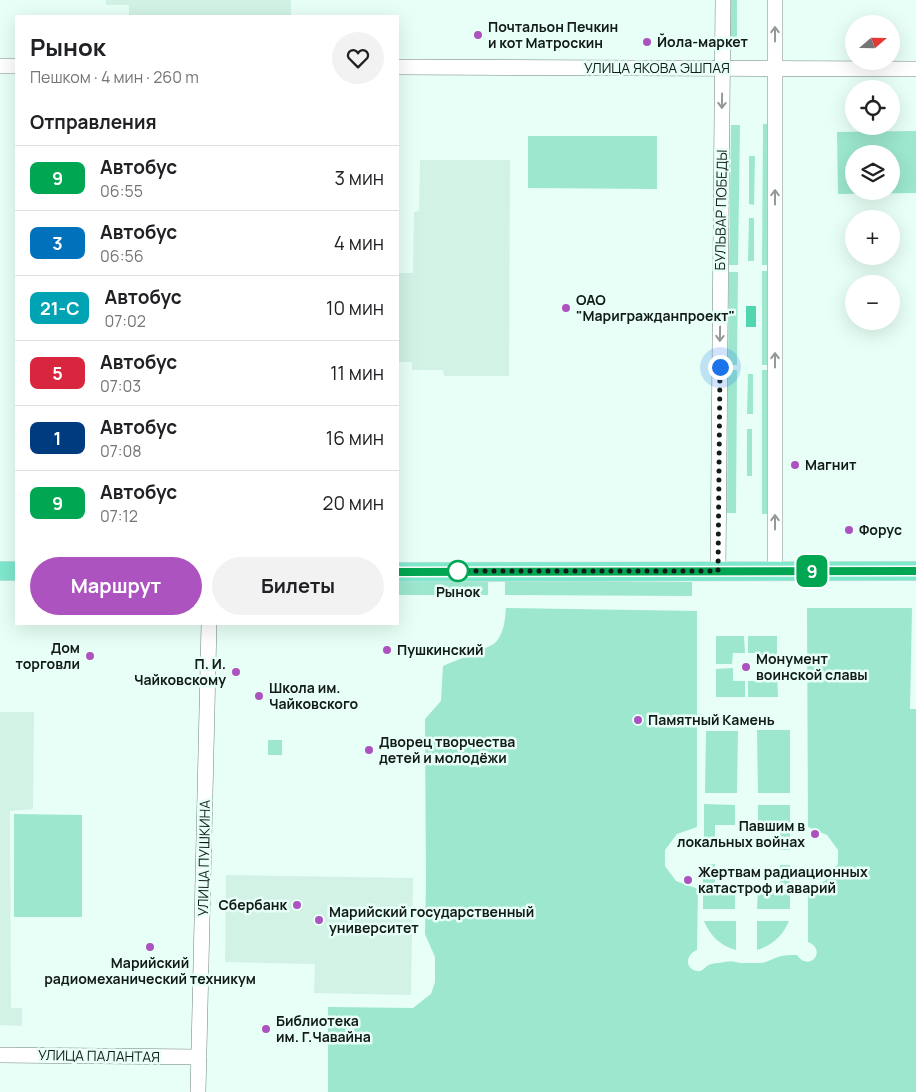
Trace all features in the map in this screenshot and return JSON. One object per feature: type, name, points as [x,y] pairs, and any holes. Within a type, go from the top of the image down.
[{"type":"main road","points":[[0,571],[15,571]]},
{"type":"main road","points":[[399,572],[916,571]]},
{"type":"street","name":"БУЛЬВАР ПОБЕДЫ","points":[[718,571],[723,0]]},
{"type":"street","points":[[775,0],[775,571]]},
{"type":"street","points":[[0,66],[15,66]]},
{"type":"street","name":"УЛИЦА ЯКОВА ЭШПАЯ","points":[[399,67],[916,69]]},
{"type":"street","name":"УЛИЦА ПУШКИНА","points":[[198,1092],[209,625]]},
{"type":"street","name":"УЛИЦА ПАЛАНТАЯ","points":[[0,1054],[199,1057]]},
{"type":"shaded area","points":[[106,0],[291,0],[291,15],[129,15],[129,5],[106,5]]},
{"type":"shaded area","points":[[731,0],[737,0],[737,48],[730,48]]},
{"type":"shaded area","points":[[763,124],[772,124],[772,265],[762,265]]},
{"type":"shaded area","points":[[731,125],[740,125],[738,265],[729,265]]},
{"type":"shaded area","points":[[900,131],[916,131],[916,193],[900,193],[900,145],[845,145],[845,194],[838,194],[837,132],[845,132],[845,135],[900,135]]},
{"type":"shaded area","points":[[528,136],[657,136],[657,189],[528,188]]},
{"type":"shaded area","points":[[749,156],[755,156],[754,205],[749,204]]},
{"type":"shaded area","points":[[420,160],[510,160],[509,376],[444,376],[443,370],[412,370],[412,362],[399,362],[399,273],[413,273],[414,212],[419,211]]},
{"type":"shaded area","points":[[749,218],[754,218],[754,261],[748,261]]},
{"type":"shaded area","points":[[762,271],[772,271],[772,365],[762,365]]},
{"type":"shaded area","points":[[729,272],[738,272],[737,365],[728,365]]},
{"type":"shaded area","points":[[746,306],[756,306],[756,327],[746,327]]},
{"type":"shaded area","points":[[728,370],[737,370],[736,513],[727,513]]},
{"type":"shaded area","points":[[762,370],[772,370],[771,514],[762,514]]},
{"type":"shaded area","points":[[748,374],[753,374],[753,414],[747,414]]},
{"type":"shaded area","points":[[747,429],[752,429],[752,476],[747,476]]},
{"type":"shaded area","points":[[399,579],[483,580],[488,582],[488,595],[399,595]]},
{"type":"shaded area","points":[[505,580],[692,582],[692,596],[505,595]]},
{"type":"shaded area","points":[[506,608],[697,611],[697,827],[677,834],[665,850],[665,866],[676,881],[698,889],[697,950],[689,958],[688,965],[693,970],[701,971],[711,964],[727,962],[762,963],[780,956],[790,955],[797,955],[807,962],[814,958],[816,950],[808,942],[808,887],[825,881],[838,864],[838,850],[827,835],[808,827],[807,608],[912,608],[910,709],[916,709],[916,1092],[328,1092],[328,1007],[413,1008],[431,994],[435,982],[435,957],[425,934],[425,719],[441,701],[443,666],[480,651],[496,642],[505,622]]},
{"type":"shaded area","points":[[716,636],[744,636],[745,653],[733,653],[732,664],[716,664]]},
{"type":"shaded area","points":[[748,636],[777,636],[777,665],[759,665],[759,653],[748,653]]},
{"type":"shaded area","points":[[733,668],[733,681],[745,681],[745,697],[716,697],[716,669]]},
{"type":"shaded area","points":[[760,670],[777,670],[778,697],[748,697],[748,681],[760,681]]},
{"type":"shaded area","points":[[0,712],[34,712],[33,809],[10,811],[11,1008],[22,1008],[22,1026],[0,1025]]},
{"type":"shaded area","points":[[757,730],[790,730],[790,793],[758,793]]},
{"type":"shaded area","points":[[706,731],[738,731],[737,793],[705,793]]},
{"type":"shaded area","points":[[268,740],[282,740],[282,755],[268,755]]},
{"type":"shaded area","points":[[704,804],[735,805],[735,825],[715,825],[715,849],[704,849]]},
{"type":"shaded area","points":[[758,805],[790,805],[790,850],[780,850],[780,826],[758,825]]},
{"type":"shaded area","points":[[14,814],[82,815],[82,917],[14,917]]},
{"type":"shaded area","points":[[715,864],[715,890],[735,890],[735,909],[703,909],[703,865]]},
{"type":"shaded area","points":[[780,865],[790,865],[790,909],[757,909],[758,890],[780,890]]},
{"type":"shaded area","name":"Марийский государственный университет","points":[[226,875],[413,878],[411,995],[314,993],[315,964],[225,962]]},
{"type":"shaded area","points":[[704,921],[736,921],[736,950],[717,940],[709,931]]},
{"type":"shaded area","points":[[757,921],[789,921],[777,939],[757,950]]},
{"type":"bus line","name":"9","points":[[399,572],[916,571]]},
{"type":"place","name":"Почтальон Печкин и кот Матроскин","points":[[478,35]]},
{"type":"place","name":"Йола-маркет","points":[[647,42]]},
{"type":"place","name":"OAO \"Маригражданпроект\"","points":[[566,308]]},
{"type":"place","name":"Магнит","points":[[795,465]]},
{"type":"place","name":"Форус","points":[[849,530]]},
{"type":"place","name":"Рынок","points":[[458,571]]},
{"type":"place","name":"Пушкинский","points":[[387,650]]},
{"type":"place","name":"Дом торговли","points":[[90,656]]},
{"type":"place","name":"Монумент воинской славы","points":[[746,667]]},
{"type":"place","name":"П. И. Чайковскому","points":[[236,672]]},
{"type":"place","name":"Школа им. Чайковского","points":[[259,696]]},
{"type":"place","name":"Памятный Камень","points":[[638,720]]},
{"type":"place","name":"Дворец творчества детей и молодёжи","points":[[369,750]]},
{"type":"place","name":"Павшим в локальных войнах","points":[[815,834]]},
{"type":"place","name":"Жертвам радиационных катастроф и аварий","points":[[688,880]]},
{"type":"place","name":"Сбербанк","points":[[297,905]]},
{"type":"place","name":"Марийский государственный университет","points":[[319,920]]},
{"type":"place","name":"Марийский радиомеханический техникум","points":[[150,947]]},
{"type":"place","name":"Библиотека им. Г.Чавайна","points":[[266,1029]]},
{"type":"route","points":[[458,571],[718,571],[720,367]]}]
